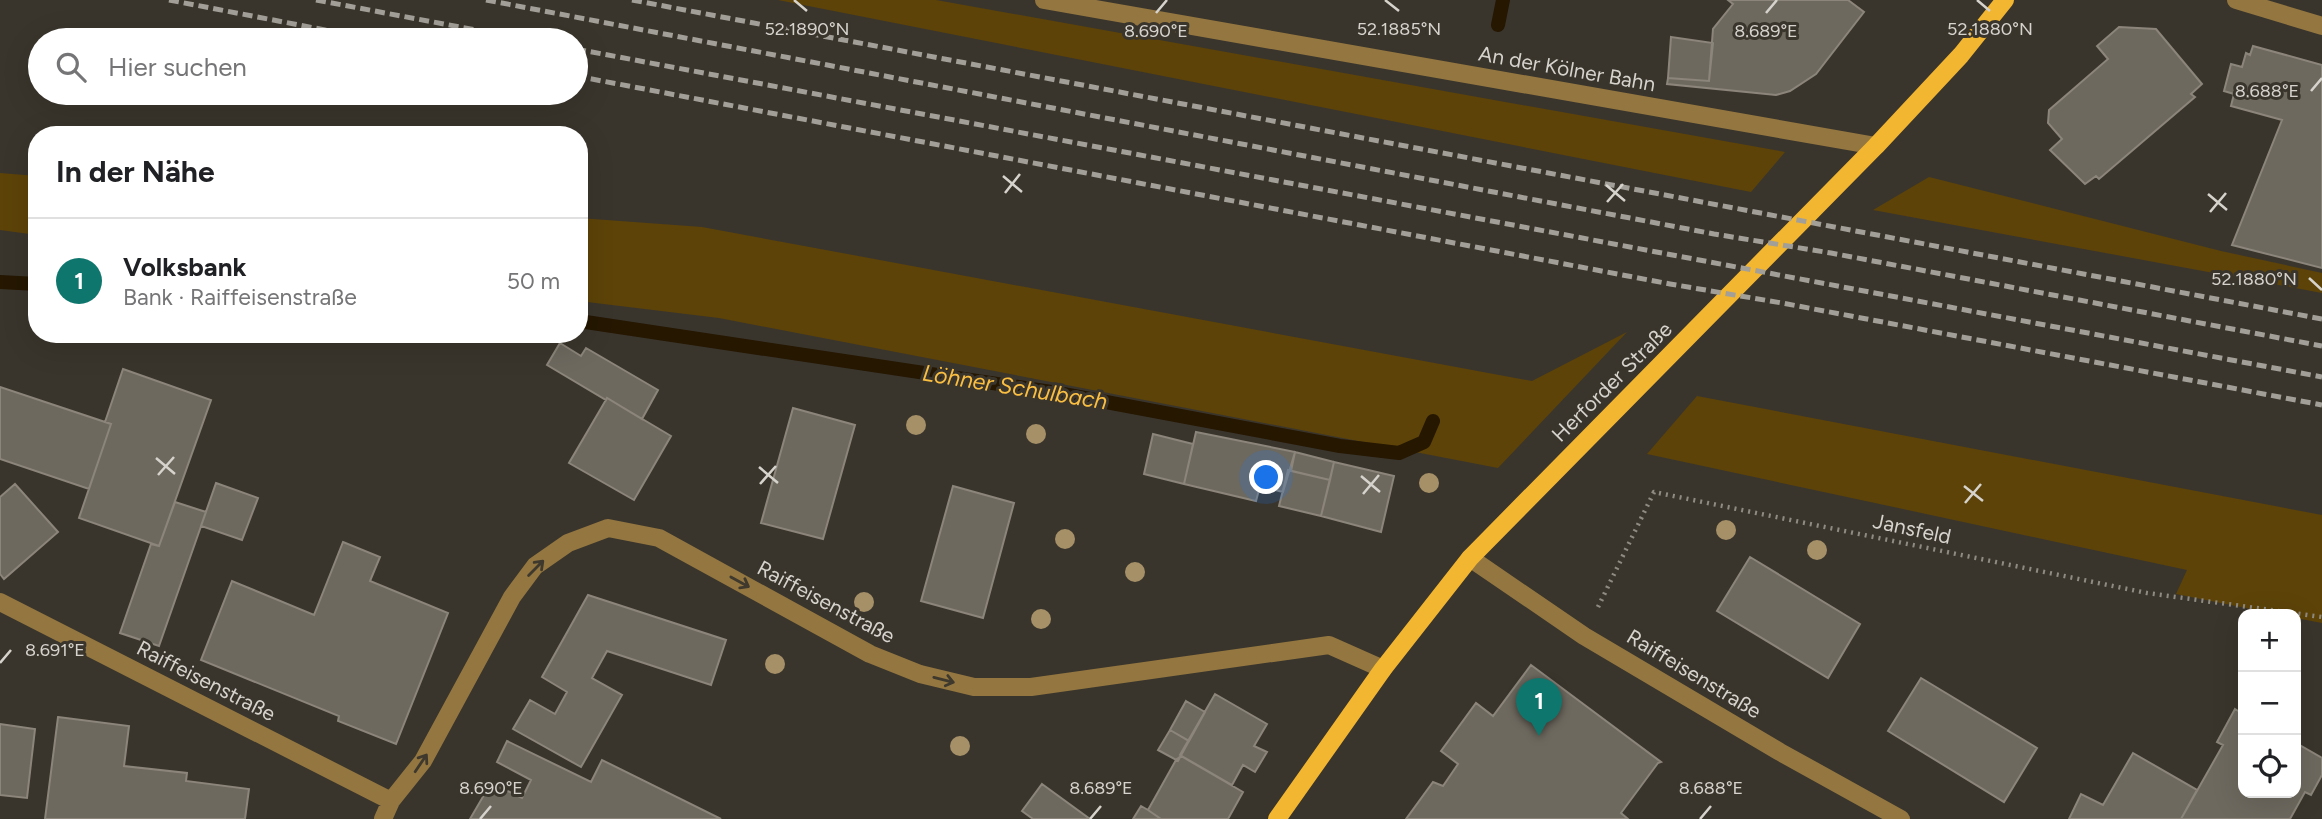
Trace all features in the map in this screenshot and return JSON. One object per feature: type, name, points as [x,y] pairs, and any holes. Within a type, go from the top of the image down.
[{"type":"main road","name":"Herforder Straße","points":[[1277,819],[1383,669],[1471,558],[1876,146],[1961,55],[2005,0]]},
{"type":"street","name":"An der Kölner Bahn","points":[[1044,0],[1111,6],[1876,146]]},
{"type":"street","points":[[2236,0],[2322,26]]},
{"type":"street","name":"Raiffeisenstraße","points":[[383,819],[391,801],[423,761],[512,597],[535,566],[568,543],[608,528],[659,538],[870,654],[920,674],[974,687],[1031,687],[1329,645],[1383,669]]},
{"type":"street","name":"Raiffeisenstraße","points":[[1471,558],[1584,636],[1780,752],[1901,819]]},
{"type":"street","name":"Raiffeisenstraße","points":[[0,602],[391,801]]},
{"type":"path","name":"Jansfeld","points":[[1584,636],[1654,492],[2147,593],[2322,617]]},
{"type":"shaded area","points":[[778,0],[936,0],[1785,152],[1751,192]]},
{"type":"shaded area","points":[[0,173],[28,175],[28,234],[0,230]]},
{"type":"shaded area","points":[[1929,177],[2221,251],[2322,273],[2322,293],[1873,210]]},
{"type":"shaded area","points":[[588,219],[702,227],[1532,381],[1627,332],[1498,468],[719,318],[588,302]]},
{"type":"shaded area","points":[[1697,396],[2322,515],[2322,623],[2301,619],[2301,609],[2251,609],[2176,594],[2187,570],[1647,454]]},
{"type":"building","points":[[1728,0],[1848,0],[1864,12],[1816,74],[1790,91],[1776,95],[1667,84],[1668,78],[1709,81],[1713,29],[1733,4]]},
{"type":"building","points":[[2119,27],[2156,29],[2202,84],[2191,94],[2195,97],[2099,179],[2096,176],[2085,184],[2050,150],[2062,139],[2048,123],[2049,110],[2108,59],[2097,46]]},
{"type":"building","points":[[1671,37],[1713,43],[1709,81],[1668,78]]},
{"type":"building","points":[[2253,46],[2322,65],[2322,268],[2232,245],[2282,120],[2231,106],[2234,94],[2224,91],[2231,64],[2242,67],[2246,53],[2250,55]]},
{"type":"building","points":[[560,343],[581,356],[586,348],[658,390],[642,419],[547,365]]},
{"type":"building","points":[[123,369],[211,400],[159,546],[79,518],[111,424],[105,422]]},
{"type":"building","points":[[0,387],[111,424],[89,489],[0,459]]},
{"type":"building","points":[[607,398],[671,436],[634,500],[569,463]]},
{"type":"building","points":[[793,408],[855,425],[823,539],[761,523]]},
{"type":"building","points":[[1196,432],[1295,452],[1283,492],[1260,486],[1256,501],[1184,484]]},
{"type":"building","points":[[1153,434],[1193,444],[1184,484],[1144,474]]},
{"type":"building","points":[[1295,452],[1334,462],[1330,480],[1291,471]]},
{"type":"building","points":[[1334,462],[1394,476],[1381,532],[1321,516]]},
{"type":"building","points":[[1288,470],[1330,480],[1321,516],[1279,506]]},
{"type":"building","points":[[216,483],[258,498],[242,540],[201,526]]},
{"type":"building","points":[[15,484],[58,532],[4,579],[0,574],[0,497]]},
{"type":"building","points":[[953,486],[1014,503],[983,618],[921,601]]},
{"type":"building","points":[[175,502],[206,512],[159,646],[120,633],[151,544],[159,546]]},
{"type":"building","points":[[343,542],[380,557],[370,581],[448,613],[396,744],[338,721],[339,716],[201,660],[232,581],[314,615]]},
{"type":"building","points":[[1750,557],[1860,624],[1828,678],[1717,611]]},
{"type":"building","points":[[588,595],[726,640],[711,685],[607,651],[592,678],[622,695],[581,767],[513,729],[530,700],[555,714],[567,692],[542,677]]},
{"type":"building","points":[[1531,665],[1661,762],[1621,813],[1628,819],[1406,819],[1433,782],[1443,786],[1458,764],[1441,751],[1476,703],[1493,716]]},
{"type":"building","points":[[1921,678],[2037,748],[2004,802],[1888,731]]},
{"type":"building","points":[[1215,694],[1267,724],[1254,746],[1267,752],[1255,772],[1243,765],[1232,785],[1180,755]]},
{"type":"building","points":[[1186,701],[1205,712],[1189,741],[1170,730]]},
{"type":"building","points":[[2235,709],[2238,711],[2238,798],[2301,798],[2301,746],[2322,758],[2322,775],[2311,795],[2305,792],[2290,819],[2181,819],[2223,745],[2217,742]]},
{"type":"building","points":[[58,717],[129,726],[124,766],[187,773],[186,781],[249,789],[245,819],[45,819]]},
{"type":"building","points":[[0,724],[35,729],[27,798],[0,795]]},
{"type":"building","points":[[1170,730],[1189,741],[1178,761],[1158,750]]},
{"type":"building","points":[[507,741],[591,782],[602,760],[721,819],[470,819],[491,783],[522,798],[531,780],[497,762]]},
{"type":"building","points":[[2133,753],[2197,790],[2181,819],[2069,819],[2081,794],[2103,805]]},
{"type":"building","points":[[1181,756],[1243,792],[1228,819],[1161,819],[1148,810],[1176,760]]},
{"type":"building","points":[[1042,784],[1090,819],[1033,819],[1022,811]]},
{"type":"building","points":[[1141,806],[1148,810],[1161,819],[1133,819]]},
{"type":"waterway","name":"Löhner Schulbach","points":[[1498,25],[1503,0]]},
{"type":"waterway","name":"Löhner Schulbach","points":[[0,282],[28,284]]},
{"type":"waterway","name":"Löhner Schulbach","points":[[588,322],[1058,393],[1340,446],[1399,453],[1424,442],[1433,421]]},
{"type":"railway","points":[[169,0],[315,28]]},
{"type":"railway","points":[[316,0],[465,28]]},
{"type":"railway","points":[[486,0],[1714,234],[1831,253],[2322,346]]},
{"type":"railway","points":[[632,0],[2322,319]]},
{"type":"railway","points":[[588,51],[2322,377]]},
{"type":"railway","points":[[588,78],[2322,405]]},
{"type":"place","name":"Volksbank","points":[[1539,736]]}]
